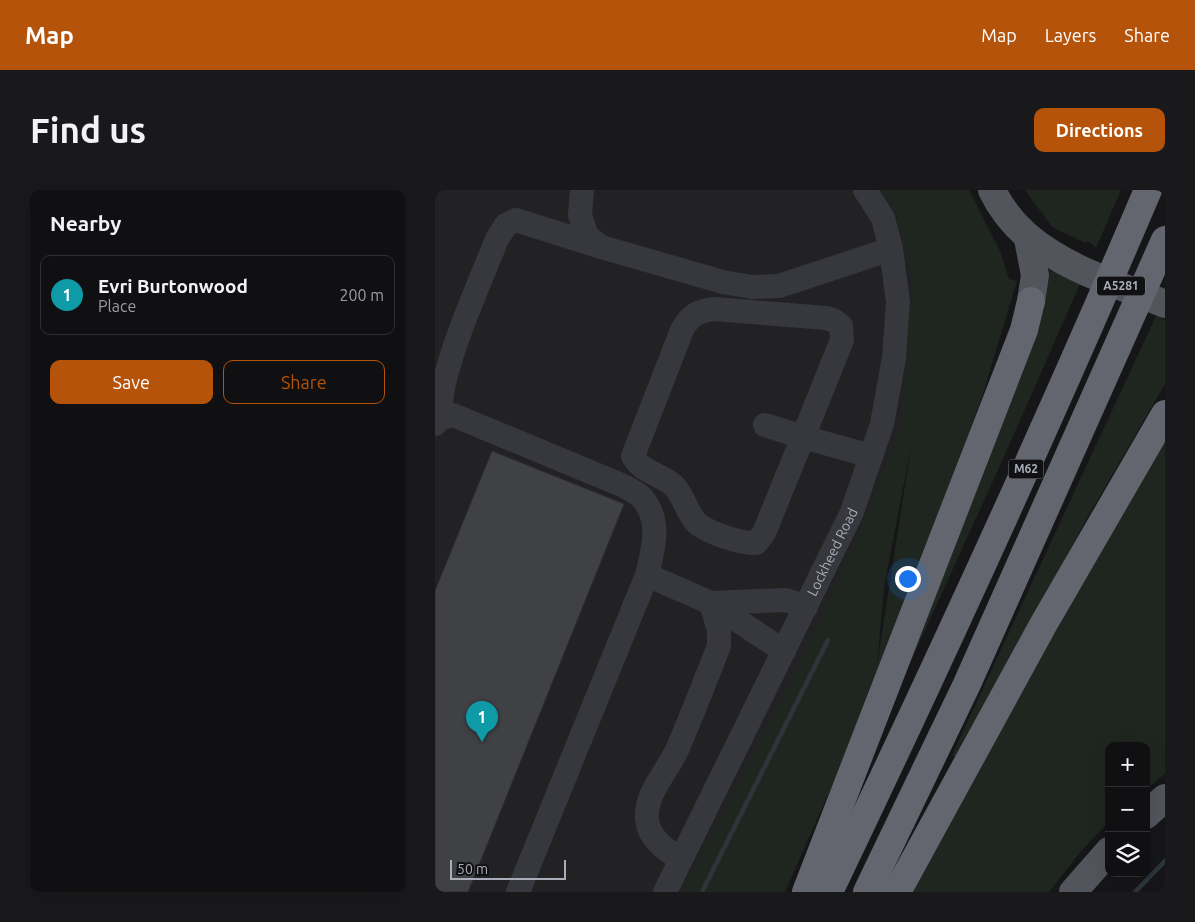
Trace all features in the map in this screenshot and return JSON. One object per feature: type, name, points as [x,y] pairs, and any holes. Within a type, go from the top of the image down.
[{"type":"highway","name":"M62","points":[[829,892],[936,669],[1148,190]]},
{"type":"highway","name":"M62","points":[[867,892],[971,675],[1165,240]]},
{"type":"highway","points":[[806,892],[1024,330],[1031,301]]},
{"type":"highway","points":[[897,892],[1043,624],[1165,414]]},
{"type":"main road","name":"A5281","points":[[992,190],[1004,209],[1028,238],[1052,256],[1165,304]]},
{"type":"main road","points":[[1028,238],[1035,275],[1031,301]]},
{"type":"main road","points":[[1150,811],[1165,798]]},
{"type":"main road","points":[[1073,892],[1105,856]]},
{"type":"street","points":[[582,190],[581,215],[587,236],[601,247]]},
{"type":"street","name":"Lockheed Road","points":[[665,892],[852,512],[882,424],[898,328],[897,293],[891,248],[883,218],[865,190]]},
{"type":"street","points":[[518,892],[647,575],[656,537],[652,515],[643,498],[624,486],[453,415],[437,422],[439,401],[450,355],[497,239],[506,225],[516,220],[525,221],[601,247],[723,282],[751,287],[779,286],[891,248]]},
{"type":"street","points":[[715,309],[826,318],[835,321],[841,326],[842,340],[803,437],[764,533],[756,543],[745,543],[703,528],[695,522],[675,487],[662,476],[637,464],[633,456],[682,330],[689,318],[700,311],[715,309]]},
{"type":"street","points":[[765,425],[871,456]]},
{"type":"street","points":[[647,575],[711,603],[784,651]]},
{"type":"street","points":[[711,603],[786,600],[806,607]]},
{"type":"street","points":[[680,859],[663,848],[654,837],[647,820],[647,812],[662,773],[676,752],[719,646],[719,630],[711,603]]},
{"type":"shaded area","points":[[435,190],[909,190],[939,264],[884,587],[730,892],[435,892]]},
{"type":"shaded area","points":[[879,190],[969,190],[1001,253],[1009,279],[1017,281],[982,397],[931,535],[835,779],[785,892],[682,892],[790,684],[838,581],[901,430],[912,279],[895,210]],"holes":[[[912,441],[877,665],[884,587]]]},
{"type":"shaded area","points":[[1025,190],[1121,190],[1096,248],[1088,241],[1086,243],[1052,227]]},
{"type":"shaded area","points":[[1050,271],[1075,275],[1073,281],[1080,284],[1003,459],[875,740],[1040,320]]},
{"type":"shaded area","points":[[1156,316],[1165,320],[1165,384],[1086,520],[959,760],[952,755]]},
{"type":"shaded area","points":[[1165,429],[1165,774],[1150,786],[1150,742],[1105,742],[1105,826],[1082,850],[1049,892],[907,892]]},
{"type":"building","points":[[492,451],[624,504],[468,892],[435,892],[435,591]]},
{"type":"waterway","points":[[702,892],[828,640]]},
{"type":"waterway","points":[[1135,892],[1165,861]]},
{"type":"place","name":"Evri Burtonwood","points":[[482,742]]}]
